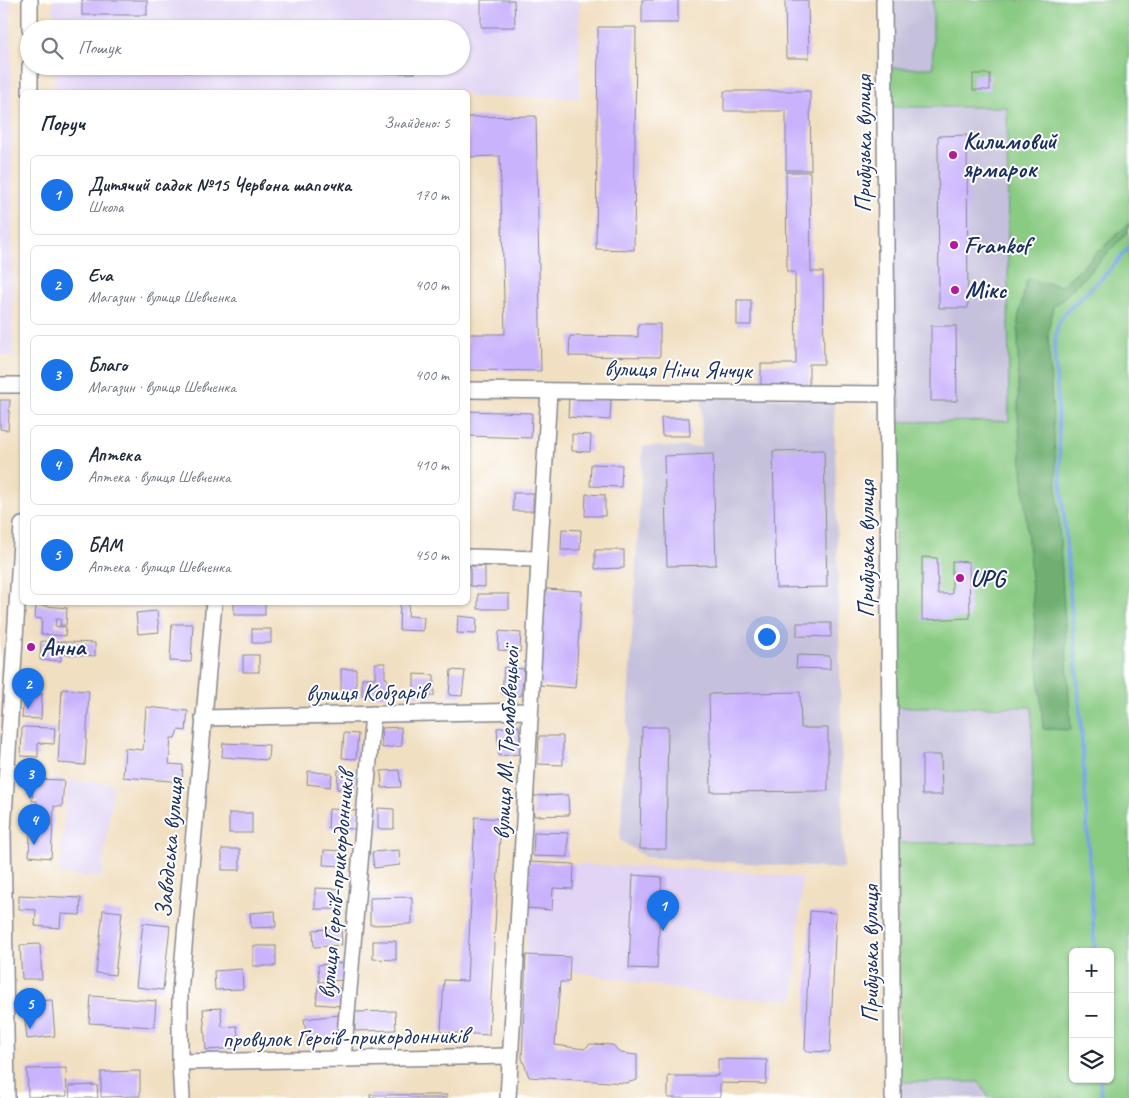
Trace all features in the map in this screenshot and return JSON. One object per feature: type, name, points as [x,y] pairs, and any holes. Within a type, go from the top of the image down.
[{"type":"street","points":[[30,0],[30,20]]},
{"type":"street","name":"Прибузька вулиця","points":[[884,0],[894,1098]]},
{"type":"street","points":[[30,75],[30,90]]},
{"type":"street","points":[[0,385],[20,385]]},
{"type":"street","name":"вулиця Ніни Янчук","points":[[470,390],[888,394]]},
{"type":"street","name":"вулиця М. Трембовецької","points":[[508,1098],[549,390]]},
{"type":"street","points":[[7,1098],[1,832],[20,554]]},
{"type":"street","points":[[470,557],[539,559]]},
{"type":"street","name":"Заводська вулиця","points":[[182,1098],[180,993],[214,605]]},
{"type":"street","name":"вулиця Кобзарів","points":[[203,718],[530,710]]},
{"type":"street","name":"вулиця Героїв-прикордонників","points":[[342,1059],[374,714]]},
{"type":"street","name":"провулок Героїв-прикордонників","points":[[180,1062],[510,1056]]},
{"type":"shaded area","points":[[0,0],[11,0],[13,356],[0,356]]},
{"type":"shaded area","points":[[53,0],[580,0],[579,98],[470,97],[470,90],[54,90],[54,75],[470,75],[470,20],[54,20]]},
{"type":"shaded area","points":[[890,0],[933,0],[933,69],[890,68]]},
{"type":"shaded area","points":[[1007,106],[1009,421],[894,422],[891,107]]},
{"type":"shaded area","points":[[702,398],[834,399],[844,869],[645,857],[620,840],[643,446],[701,447]]},
{"type":"shaded area","points":[[1032,706],[1033,842],[897,843],[896,707]]},
{"type":"shaded area","points":[[68,780],[114,784],[101,878],[59,874]]},
{"type":"shaded area","points":[[529,862],[735,871],[802,878],[794,1000],[729,998],[570,971],[570,957],[526,955]]},
{"type":"shaded area","points":[[899,1082],[979,1082],[989,1098],[899,1098]]},
{"type":"green space","points":[[933,0],[1129,0],[1129,1098],[989,1098],[979,1082],[899,1082],[897,843],[1033,842],[1032,707],[896,707],[894,422],[1009,421],[1007,107],[891,107],[890,68],[933,68]]},
{"type":"green space","points":[[1129,223],[1126,234],[1053,307],[1048,333],[1071,730],[1043,729],[1018,418],[1018,319],[1027,279],[1061,286]]},
{"type":"building","points":[[82,0],[147,0],[147,15],[82,15]]},
{"type":"building","points":[[481,0],[514,0],[515,27],[481,27]]},
{"type":"building","points":[[642,0],[678,0],[678,23],[642,23]]},
{"type":"building","points":[[785,0],[808,0],[809,58],[786,58]]},
{"type":"building","points":[[598,27],[636,27],[634,250],[596,249]]},
{"type":"building","points":[[973,74],[990,74],[990,90],[973,90]]},
{"type":"building","points":[[724,91],[810,91],[811,170],[786,170],[786,111],[724,111]]},
{"type":"building","points":[[536,116],[541,371],[470,370],[470,334],[505,334],[500,156],[470,157],[470,117]]},
{"type":"building","points":[[967,135],[968,308],[939,308],[938,136]]},
{"type":"building","points":[[786,172],[810,172],[811,272],[823,272],[824,364],[809,364],[809,386],[761,386],[761,364],[796,364],[795,272],[787,272]]},
{"type":"building","points":[[737,300],[751,300],[751,325],[737,325]]},
{"type":"building","points":[[638,324],[660,324],[660,357],[569,356],[570,336],[638,337]]},
{"type":"building","points":[[931,326],[956,326],[957,401],[931,401]]},
{"type":"building","points":[[569,397],[611,400],[610,420],[568,417]]},
{"type":"building","points":[[0,400],[10,400],[8,430],[0,429]]},
{"type":"building","points":[[470,411],[532,413],[531,438],[470,436]]},
{"type":"building","points":[[661,418],[689,418],[690,436],[662,436]]},
{"type":"building","points":[[572,434],[591,435],[590,452],[572,451]]},
{"type":"building","points":[[824,450],[827,587],[776,588],[773,451]]},
{"type":"building","points":[[713,454],[716,565],[667,566],[664,456]]},
{"type":"building","points":[[591,464],[622,465],[621,487],[590,486]]},
{"type":"building","points":[[513,493],[533,493],[533,511],[513,511]]},
{"type":"building","points":[[586,494],[605,495],[605,516],[585,516]]},
{"type":"building","points":[[562,529],[581,530],[580,550],[561,550]]},
{"type":"building","points":[[595,550],[624,550],[624,568],[595,569]]},
{"type":"building","name":"UPG","points":[[922,557],[937,558],[938,594],[952,594],[952,561],[969,562],[970,618],[922,620]]},
{"type":"building","points":[[470,566],[485,566],[485,587],[470,586]]},
{"type":"building","points":[[546,589],[582,591],[575,688],[539,685]]},
{"type":"building","points":[[478,594],[509,594],[509,609],[478,609]]},
{"type":"building","points":[[36,605],[67,608],[66,625],[60,625],[61,619],[56,619],[55,626],[66,627],[65,636],[41,634],[42,619],[35,618]]},
{"type":"building","points":[[234,605],[265,605],[265,615],[234,615]]},
{"type":"building","points":[[400,605],[409,605],[408,616],[424,617],[423,631],[399,630]]},
{"type":"building","points":[[157,611],[159,632],[138,634],[136,613]]},
{"type":"building","points":[[458,616],[477,618],[476,634],[457,633]]},
{"type":"building","points":[[797,623],[831,623],[831,637],[797,636]]},
{"type":"building","points":[[172,624],[193,624],[191,662],[170,661]]},
{"type":"building","points":[[252,629],[271,629],[271,643],[252,643]]},
{"type":"building","points":[[499,631],[521,633],[520,652],[498,650]]},
{"type":"building","points":[[41,641],[95,643],[95,656],[61,654],[61,661],[40,660]]},
{"type":"building","points":[[243,655],[259,655],[259,672],[243,672]]},
{"type":"building","points":[[797,655],[830,656],[830,669],[796,668]]},
{"type":"building","points":[[375,663],[385,663],[387,696],[362,696],[362,678],[375,678]]},
{"type":"building","points":[[504,667],[524,669],[521,696],[502,694]]},
{"type":"building","points":[[341,669],[356,669],[356,695],[341,695]]},
{"type":"building","points":[[451,670],[465,671],[462,696],[449,695]]},
{"type":"building","points":[[414,674],[434,675],[434,696],[414,696]]},
{"type":"building","points":[[62,689],[89,691],[85,765],[58,763]]},
{"type":"building","points":[[800,692],[801,728],[828,728],[828,791],[711,792],[709,694]]},
{"type":"building","points":[[24,693],[42,694],[41,719],[22,718]]},
{"type":"building","points":[[146,707],[188,711],[186,731],[178,730],[175,738],[171,738],[169,764],[183,765],[182,782],[123,777],[125,748],[143,750]]},
{"type":"building","points":[[519,726],[521,754],[499,756],[497,728]]},
{"type":"building","points":[[22,727],[55,728],[54,744],[38,743],[38,757],[21,756]]},
{"type":"building","points":[[401,727],[402,746],[382,748],[381,728]]},
{"type":"building","points":[[642,727],[668,727],[666,849],[640,849]]},
{"type":"building","points":[[344,733],[358,734],[356,759],[342,758]]},
{"type":"building","points":[[539,736],[563,736],[563,765],[538,764]]},
{"type":"building","points":[[223,743],[269,745],[268,760],[222,757]]},
{"type":"building","points":[[922,755],[941,755],[942,795],[922,795]]},
{"type":"building","points":[[338,770],[356,771],[354,790],[337,789]]},
{"type":"building","points":[[399,770],[401,787],[382,788],[381,771]]},
{"type":"building","points":[[308,771],[332,774],[330,787],[307,784]]},
{"type":"building","points":[[33,779],[64,780],[62,807],[54,806],[51,858],[29,856],[30,832],[36,832],[37,801],[32,801]]},
{"type":"building","points":[[568,795],[569,815],[534,816],[533,796]]},
{"type":"building","points":[[378,808],[394,809],[394,829],[378,829]]},
{"type":"building","points":[[329,809],[358,811],[357,829],[328,828]]},
{"type":"building","points":[[229,813],[252,813],[252,833],[229,833]]},
{"type":"building","points":[[475,817],[501,819],[489,1035],[441,1032],[444,980],[467,981]]},
{"type":"building","points":[[534,832],[568,833],[568,857],[533,856]]},
{"type":"building","points":[[222,849],[240,849],[240,870],[222,870]]},
{"type":"building","points":[[324,850],[347,851],[346,866],[323,865]]},
{"type":"building","points":[[399,850],[400,865],[374,868],[372,852]]},
{"type":"building","points":[[529,862],[574,864],[573,889],[553,888],[552,910],[527,908]]},
{"type":"building","points":[[633,875],[662,877],[657,969],[629,968]]},
{"type":"building","points":[[315,888],[339,889],[338,909],[315,909]]},
{"type":"building","points":[[19,895],[81,898],[80,915],[61,914],[60,928],[35,926],[36,910],[19,909]]},
{"type":"building","points":[[412,897],[412,924],[370,925],[370,898]]},
{"type":"building","points":[[103,910],[122,912],[115,975],[96,973]]},
{"type":"building","points":[[275,911],[276,927],[251,928],[250,913]]},
{"type":"building","points":[[810,911],[836,913],[830,1052],[805,1051]]},
{"type":"building","points":[[143,923],[170,926],[163,990],[136,987]]},
{"type":"building","points":[[341,928],[342,945],[314,947],[313,930]]},
{"type":"building","points":[[373,941],[396,941],[396,960],[373,959]]},
{"type":"building","points":[[40,944],[42,979],[22,979],[20,945]]},
{"type":"building","points":[[253,946],[276,946],[276,966],[253,966]]},
{"type":"building","points":[[526,955],[570,957],[569,982],[560,982],[555,1045],[584,1049],[590,1044],[613,1045],[620,1053],[637,1055],[637,1080],[626,1083],[529,1077],[522,1058]]},
{"type":"building","points":[[342,963],[343,980],[319,982],[318,965]]},
{"type":"building","points":[[242,969],[243,989],[215,990],[214,971]]},
{"type":"building","points":[[318,987],[342,989],[341,1006],[316,1004]]},
{"type":"building","points":[[91,996],[156,1001],[154,1027],[89,1023]]},
{"type":"building","points":[[52,1000],[55,1036],[27,1039],[23,1002]]},
{"type":"building","points":[[221,1008],[222,1027],[237,1026],[239,1048],[206,1050],[203,1009]]},
{"type":"building","points":[[395,1011],[396,1030],[355,1031],[355,1012]]},
{"type":"building","points":[[339,1015],[342,1037],[307,1041],[304,1019]]},
{"type":"building","points":[[718,1059],[767,1060],[766,1084],[720,1083],[720,1098],[668,1098],[668,1076],[718,1076]]},
{"type":"building","points":[[66,1068],[67,1096],[28,1097],[27,1069]]},
{"type":"building","points":[[140,1071],[140,1096],[101,1097],[101,1072]]},
{"type":"building","points":[[97,1085],[98,1098],[70,1098],[69,1086]]},
{"type":"building","points":[[370,1095],[447,1095],[447,1098],[370,1098]]},
{"type":"waterway","points":[[1095,948],[1080,710],[1060,469],[1054,348],[1058,324],[1066,312],[1110,270],[1129,247]]},
{"type":"waterway","points":[[1100,1083],[1101,1098]]},
{"type":"place","name":"Килимовий ярмарок","points":[[953,155]]},
{"type":"place","name":"Frankof","points":[[954,245]]},
{"type":"place","name":"Мікс","points":[[955,290]]},
{"type":"place","name":"UPG","points":[[960,578]]},
{"type":"place","name":"Анна","points":[[31,647]]},
{"type":"place","name":"Eva","points":[[28,709]]},
{"type":"place","name":"Благо","points":[[30,799]]},
{"type":"place","name":"Аптека","points":[[34,845]]},
{"type":"place","name":"Дитячий садок №15 Червона шапочка","points":[[663,931]]},
{"type":"place","name":"БАМ","points":[[30,1029]]}]
